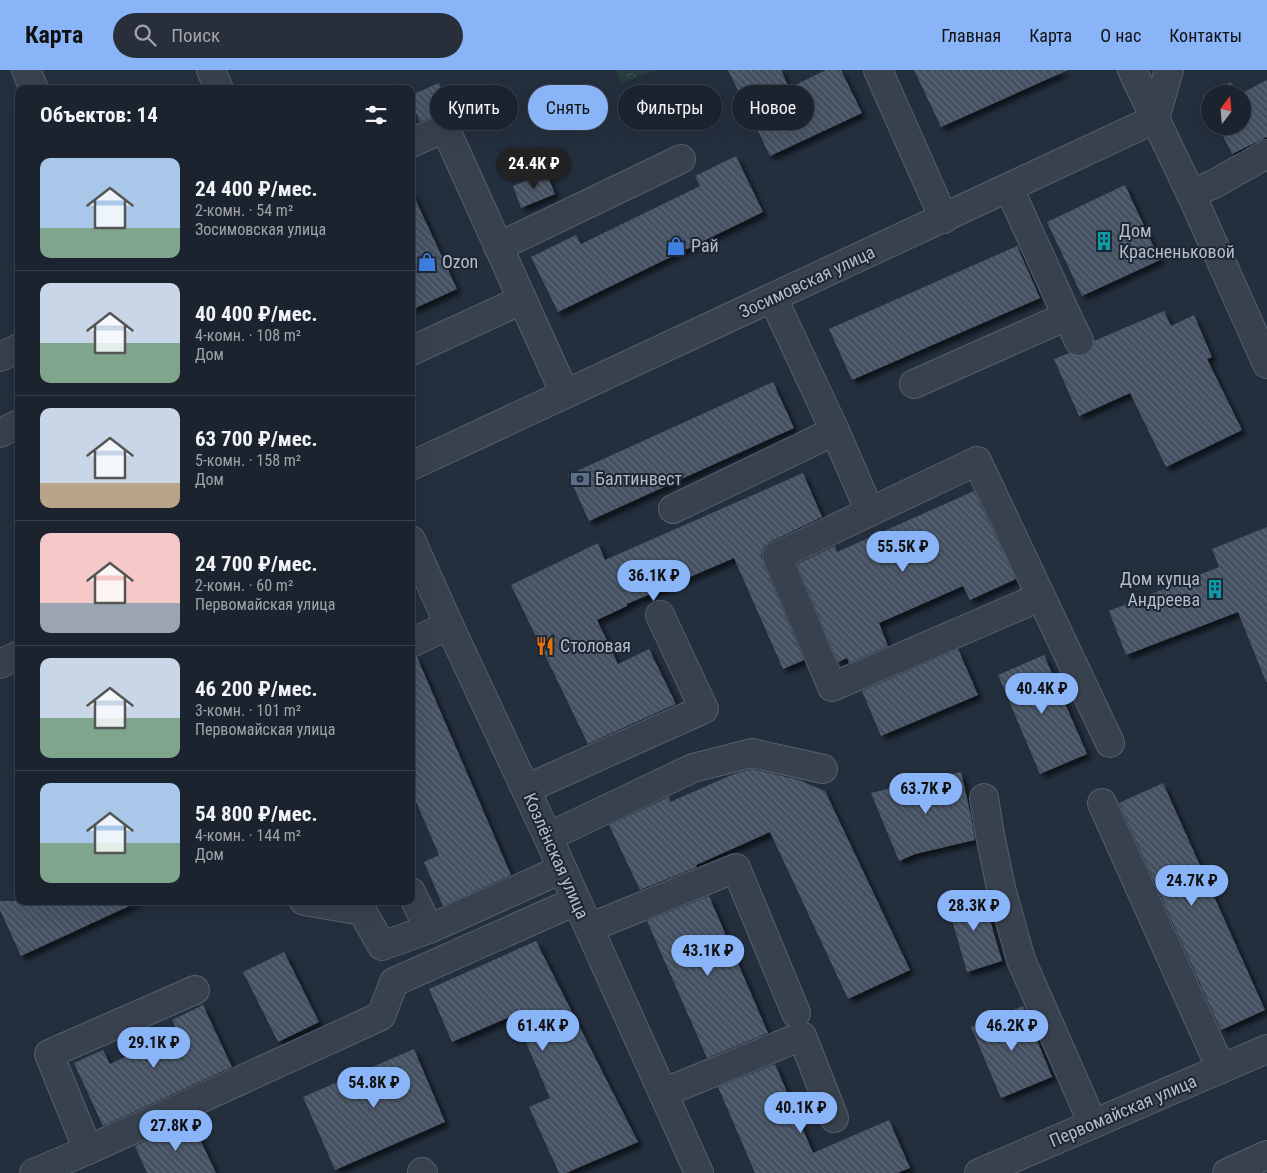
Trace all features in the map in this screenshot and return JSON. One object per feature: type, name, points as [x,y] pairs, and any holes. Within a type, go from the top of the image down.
[{"type":"street","points":[[26,70],[32,85]]},
{"type":"street","points":[[211,70],[217,85]]},
{"type":"street","points":[[1132,70],[1266,356]]},
{"type":"street","points":[[1156,119],[1169,70]]},
{"type":"street","points":[[884,72],[944,219]]},
{"type":"street","name":"Зосимовская улица","points":[[415,464],[1156,119]]},
{"type":"street","points":[[415,141],[445,128],[565,394]]},
{"type":"street","points":[[1191,194],[1214,184],[1267,154]]},
{"type":"street","points":[[498,247],[682,159]]},
{"type":"street","points":[[1009,188],[1079,341]]},
{"type":"street","points":[[773,298],[835,431],[870,512]]},
{"type":"street","points":[[415,348],[522,300]]},
{"type":"street","points":[[914,384],[1067,316]]},
{"type":"street","points":[[0,357],[15,350]]},
{"type":"street","points":[[0,433],[15,426]]},
{"type":"street","points":[[673,509],[835,431]]},
{"type":"street","points":[[1040,597],[832,687],[777,556],[977,461],[1110,743]]},
{"type":"street","name":"Козлёнская улица","points":[[415,549],[548,837],[699,1173]]},
{"type":"street","points":[[526,789],[704,709],[660,615]]},
{"type":"street","points":[[415,641],[449,625]]},
{"type":"street","points":[[0,664],[15,657]]},
{"type":"street","points":[[548,837],[693,768],[752,753],[823,769]]},
{"type":"street","points":[[984,798],[1001,888],[1021,960],[1093,1124]]},
{"type":"street","points":[[1102,803],[1221,1069]]},
{"type":"street","points":[[589,928],[736,868],[796,1013]]},
{"type":"street","points":[[327,905],[362,911],[382,946],[429,928],[562,869]]},
{"type":"street","points":[[415,900],[429,928]]},
{"type":"street","points":[[34,1173],[381,1016],[394,982],[576,901]]},
{"type":"street","points":[[88,1150],[49,1054],[195,990]]},
{"type":"street","points":[[663,1093],[802,1036],[834,1118]]},
{"type":"street","name":"Первомайская улица","points":[[980,1173],[1267,1049]]},
{"type":"street","points":[[1227,1173],[1267,1155]]},
{"type":"green space","points":[[616,70],[657,70],[621,83]]},
{"type":"building","points":[[728,70],[781,70],[788,85],[735,85]]},
{"type":"building","points":[[826,70],[841,70],[862,113],[770,156],[757,130],[814,130],[814,85],[795,85]]},
{"type":"building","points":[[914,70],[1068,70],[941,127]]},
{"type":"building","points":[[1267,80],[1267,137],[1232,154],[1222,135],[1251,135],[1251,88]]},
{"type":"building","points":[[430,87],[430,118],[420,122],[415,110],[415,93]]},
{"type":"building","points":[[736,156],[763,212],[558,312],[531,257],[576,235],[581,244],[700,186],[695,176]]},
{"type":"building","points":[[546,172],[555,194],[521,208],[513,186]]},
{"type":"building","name":"Дом Красненьковой","points":[[1125,185],[1160,260],[1082,296],[1047,222]]},
{"type":"building","points":[[415,199],[457,289],[415,308]]},
{"type":"building","points":[[1017,246],[1040,298],[852,380],[829,329]]},
{"type":"building","points":[[1164,311],[1171,326],[1194,315],[1212,357],[1207,359],[1242,430],[1166,467],[1130,393],[1079,416],[1054,359],[1069,353],[1077,356],[1085,355],[1092,349],[1094,341]]},
{"type":"building","points":[[773,382],[794,428],[589,521],[568,475]]},
{"type":"building","points":[[803,473],[822,517],[770,542],[764,547],[761,555],[804,660],[783,669],[734,558],[627,604],[627,606],[597,620],[618,664],[649,649],[676,704],[588,744],[511,585],[598,543],[605,560]]},
{"type":"building","points":[[974,491],[1016,579],[970,600],[963,586],[879,623],[888,646],[849,663],[847,658],[838,662],[797,564],[835,546],[837,552]]},
{"type":"building","name":"Дом купца Андреева","points":[[1267,527],[1267,682],[1238,612],[1126,655],[1109,611],[1219,567],[1212,549]]},
{"type":"building","points":[[958,649],[978,695],[881,736],[862,691]]},
{"type":"building","points":[[1044,655],[1087,754],[1040,774],[998,675]]},
{"type":"building","points":[[415,657],[417,657],[511,875],[443,906],[424,862],[439,855],[415,799]]},
{"type":"building","points":[[752,769],[799,780],[825,791],[910,970],[848,999],[770,832],[696,865],[697,867],[640,890],[609,825],[669,797],[670,802],[734,774]]},
{"type":"building","points":[[961,772],[975,840],[915,854],[899,861],[871,793]]},
{"type":"building","points":[[1163,783],[1265,1010],[1221,1030],[1119,803]]},
{"type":"building","points":[[982,893],[1002,961],[967,972],[947,903]]},
{"type":"building","points":[[709,896],[768,1033],[707,1058],[647,921]]},
{"type":"building","points":[[0,901],[15,901],[15,905],[131,905],[21,956],[0,910]]},
{"type":"building","points":[[536,941],[638,1142],[566,1173],[559,1173],[529,1107],[550,1098],[514,1015],[452,1042],[429,989]]},
{"type":"building","points":[[284,952],[319,1022],[278,1042],[243,972]]},
{"type":"building","points":[[203,1005],[232,1067],[103,1126],[74,1063],[103,1050],[110,1064],[178,1032],[172,1020]]},
{"type":"building","points":[[1023,1006],[1052,1077],[1001,1098],[971,1027]]},
{"type":"building","points":[[414,1049],[445,1122],[335,1170],[303,1097]]},
{"type":"building","points":[[775,1064],[813,1153],[889,1120],[910,1168],[897,1173],[755,1173],[718,1087]]},
{"type":"building","points":[[191,1120],[216,1173],[147,1173],[135,1146]]},
{"type":"place","name":"Дом Красненьковой","points":[[1104,241]]},
{"type":"place","name":"Рай","points":[[676,246]]},
{"type":"place","name":"Ozon","points":[[427,262]]},
{"type":"place","name":"Балтинвест","points":[[580,479]]},
{"type":"place","name":"Дом купца Андреева","points":[[1215,589]]},
{"type":"place","name":"Столовая","points":[[545,646]]}]
